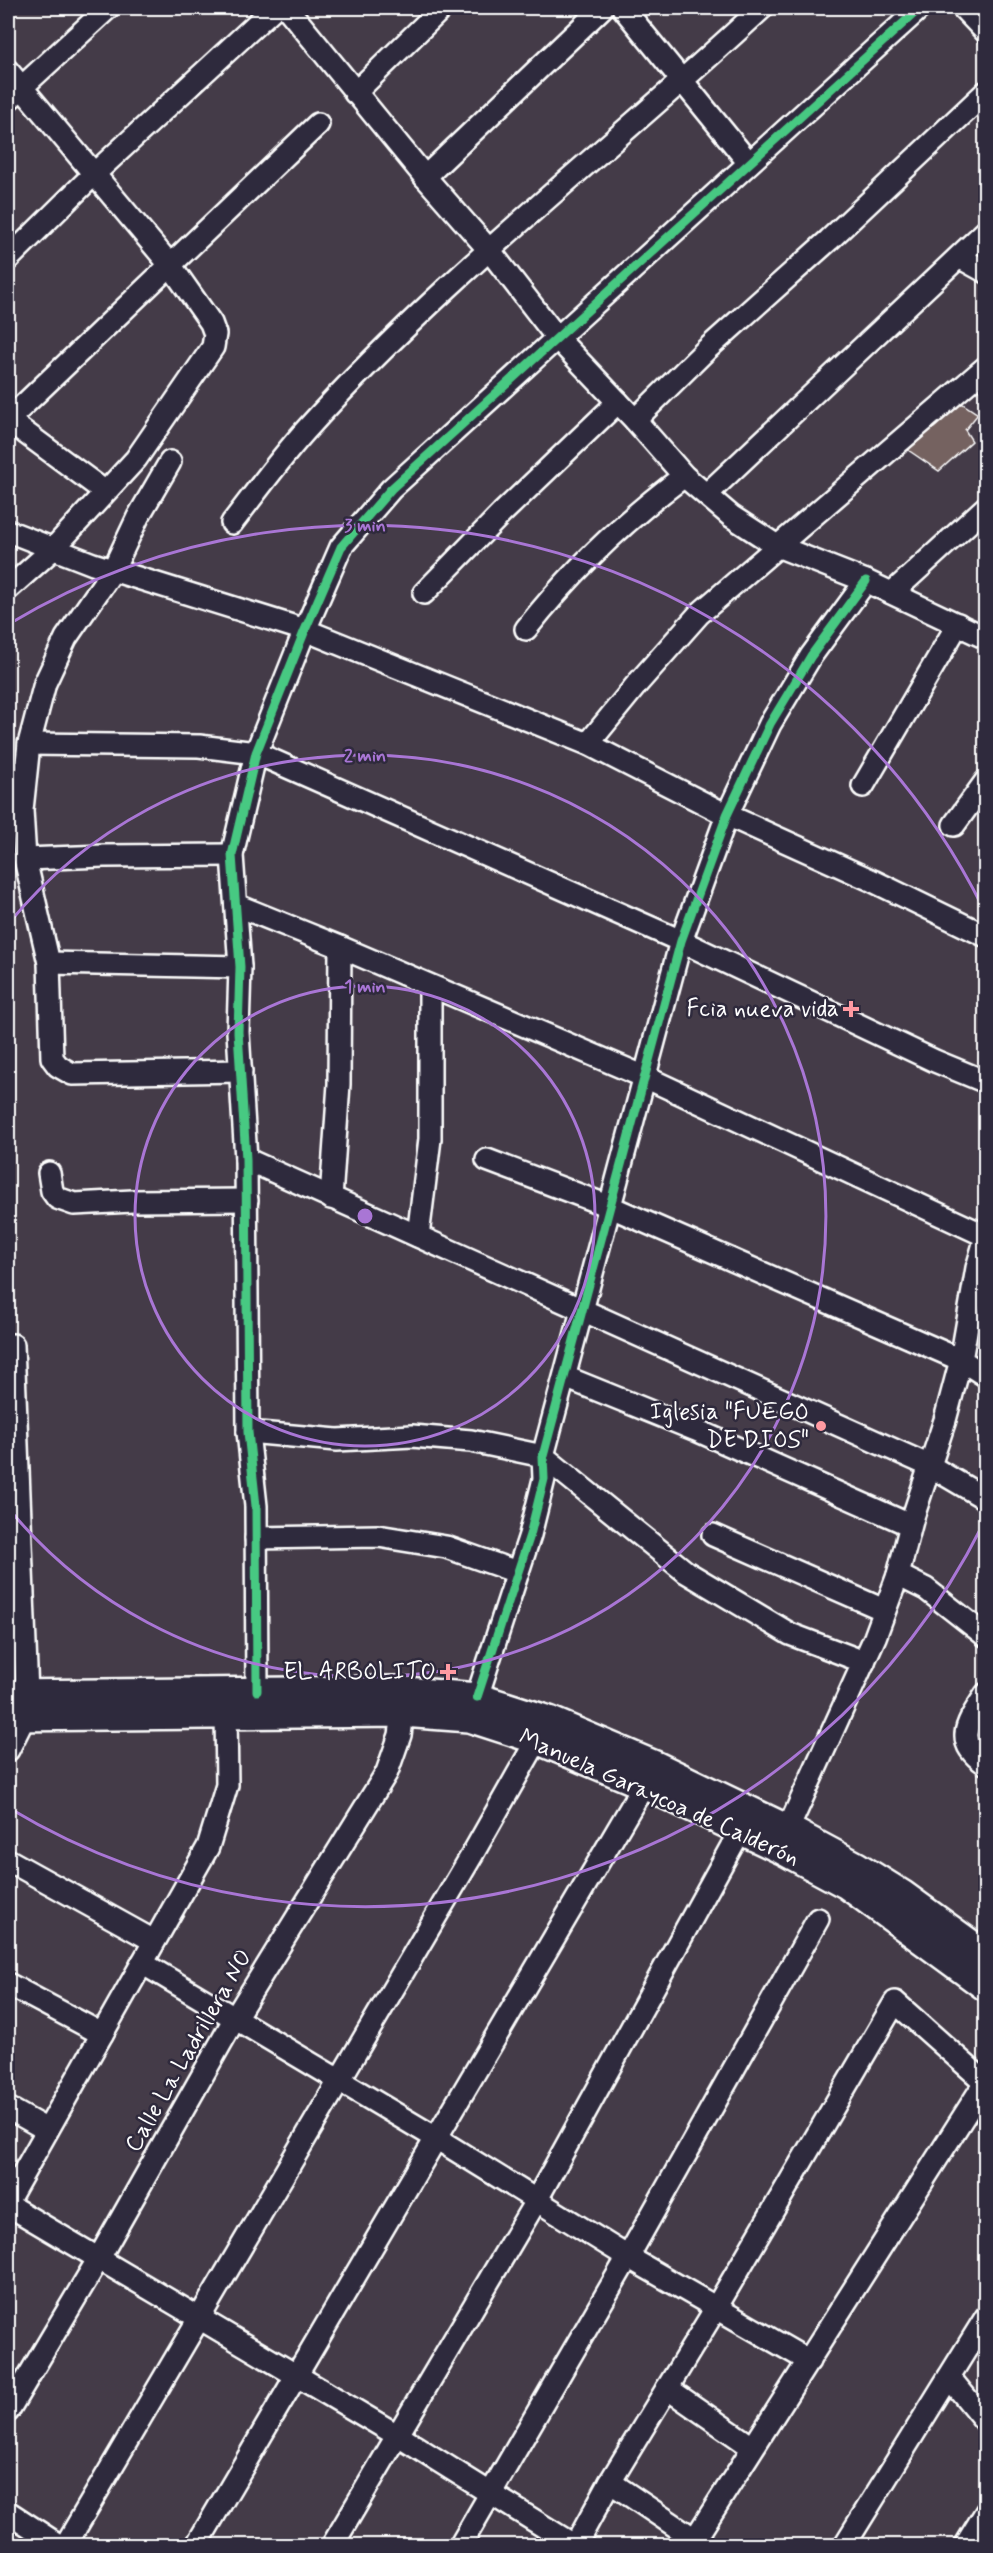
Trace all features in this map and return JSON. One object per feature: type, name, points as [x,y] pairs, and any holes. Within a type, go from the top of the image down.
[{"type":"street","points":[[15,93],[108,8]]},
{"type":"street","points":[[355,93],[442,8]]},
{"type":"street","points":[[425,177],[602,8]]},
{"type":"street","points":[[623,8],[749,163]]},
{"type":"street","points":[[232,523],[305,431],[396,338],[490,251],[683,82],[762,8]]},
{"type":"street","points":[[257,1691],[256,1506],[248,1432],[246,1159],[238,1032],[240,967],[232,855],[256,753],[305,630],[342,547],[365,518],[391,489],[920,8]]},
{"type":"street","points":[[963,8],[986,32]]},
{"type":"street","points":[[8,259],[94,174],[284,9],[490,251],[558,339],[635,420],[684,476],[730,516],[777,546],[866,581],[986,638]]},
{"type":"street","points":[[8,71],[15,93],[94,174],[171,266],[211,323],[215,334],[213,347],[136,459],[104,491],[59,551],[8,589]]},
{"type":"street","points":[[635,420],[706,350],[829,240],[986,92]]},
{"type":"street","points":[[104,491],[8,420],[318,124]]},
{"type":"street","points":[[707,495],[986,231]]},
{"type":"street","points":[[959,257],[986,272]]},
{"type":"street","points":[[588,744],[699,614],[777,546],[981,380]]},
{"type":"street","points":[[424,593],[502,513],[618,402]]},
{"type":"street","points":[[170,462],[138,517],[103,567],[45,683],[29,744],[22,810],[25,859],[49,963],[52,1058],[65,1071],[72,1074],[241,1071]]},
{"type":"street","points":[[526,629],[554,593],[638,511],[684,476]]},
{"type":"street","points":[[892,593],[986,507]]},
{"type":"street","points":[[8,531],[103,567],[305,630],[588,744],[727,815],[873,881],[986,936]]},
{"type":"street","points":[[477,1697],[530,1535],[544,1479],[543,1456],[681,941],[727,815],[770,724],[811,656],[866,581]]},
{"type":"street","points":[[863,786],[958,624]]},
{"type":"street","points":[[29,744],[200,746],[256,753],[681,941],[935,1061],[986,1082]]},
{"type":"street","points":[[954,825],[986,781]]},
{"type":"street","points":[[25,859],[232,855]]},
{"type":"street","points":[[236,905],[645,1077],[986,1237],[977,1268],[961,1360],[910,1525],[898,1575],[875,1637],[788,1829]]},
{"type":"street","points":[[331,1198],[339,1084],[340,947]]},
{"type":"street","points":[[49,963],[240,967]]},
{"type":"street","points":[[418,1236],[429,1139],[430,986]]},
{"type":"street","points":[[246,1159],[930,1466],[986,1499]]},
{"type":"street","points":[[487,1160],[611,1207],[961,1360],[986,1376]]},
{"type":"street","points":[[49,1173],[52,1191],[57,1198],[74,1204],[247,1200]]},
{"type":"street","points":[[8,1750],[17,1705],[11,1411],[13,1345]]},
{"type":"street","points":[[565,1377],[696,1430],[910,1525]]},
{"type":"street","points":[[248,1432],[337,1440],[412,1437],[471,1441],[543,1456],[686,1572],[790,1634],[862,1665]]},
{"type":"street","points":[[713,1534],[884,1610]]},
{"type":"street","points":[[256,1538],[378,1536],[446,1547],[517,1572]]},
{"type":"street","points":[[898,1575],[926,1589],[986,1636]]},
{"type":"street","name":"Manuela Garaycoa de Calderón","points":[[17,1705],[257,1691],[394,1690],[477,1697],[549,1720],[655,1765],[788,1829],[866,1871],[986,1955]]},
{"type":"street","points":[[986,1694],[965,1727],[966,1743],[977,1758],[986,1764]]},
{"type":"street","name":"Manuela Garaycoa de Calderón","points":[[17,1705],[226,1713],[403,1713],[469,1718],[537,1740],[644,1785],[782,1850],[847,1885],[986,1987]]},
{"type":"street","points":[[226,1713],[227,1785],[208,1847],[8,2202],[199,2319],[397,2435],[575,2546],[610,2482],[716,2308],[896,2002],[985,2083],[752,2447],[700,2542],[610,2482]]},
{"type":"street","name":"Calle La Ladrillera NO","points":[[8,2410],[99,2258],[235,2018],[387,1772],[400,1735],[403,1713]]},
{"type":"street","points":[[65,2546],[537,1740]]},
{"type":"street","points":[[196,2546],[644,1785]]},
{"type":"street","points":[[332,2546],[536,2200],[740,1831]]},
{"type":"street","points":[[8,1860],[154,1941]]},
{"type":"street","points":[[460,2546],[628,2257],[818,1919]]},
{"type":"street","points":[[142,1963],[436,2138],[628,2257],[809,2361]]},
{"type":"street","points":[[8,1984],[102,2034]]},
{"type":"street","points":[[8,2108],[47,2130]]},
{"type":"street","points":[[844,2546],[986,2317]]},
{"type":"street","points":[[949,2377],[986,2422]]},
{"type":"street","points":[[667,2388],[752,2447]]},
{"type":"street","points":[[8,2512],[60,2546]]},
{"type":"street","points":[[965,2546],[986,2512]]},
{"type":"building","points":[[957,400],[978,414],[965,430],[972,441],[939,471],[908,450]]},
{"type":"cycle path","points":[[257,1691],[256,1506],[248,1432],[246,1159],[238,1032],[240,967],[232,855],[256,753],[341,547],[391,489],[920,8]]},
{"type":"cycle path","points":[[477,1697],[530,1535],[544,1479],[543,1456],[681,941],[727,815],[770,724],[811,656],[866,581]]},
{"type":"place","name":"Fcia nueva vida","points":[[851,1009]]},
{"type":"place","name":"Iglesia \"FUEGO DE DIOS\"","points":[[821,1426]]},
{"type":"place","name":"EL ARBOLITO","points":[[448,1672]]}]
